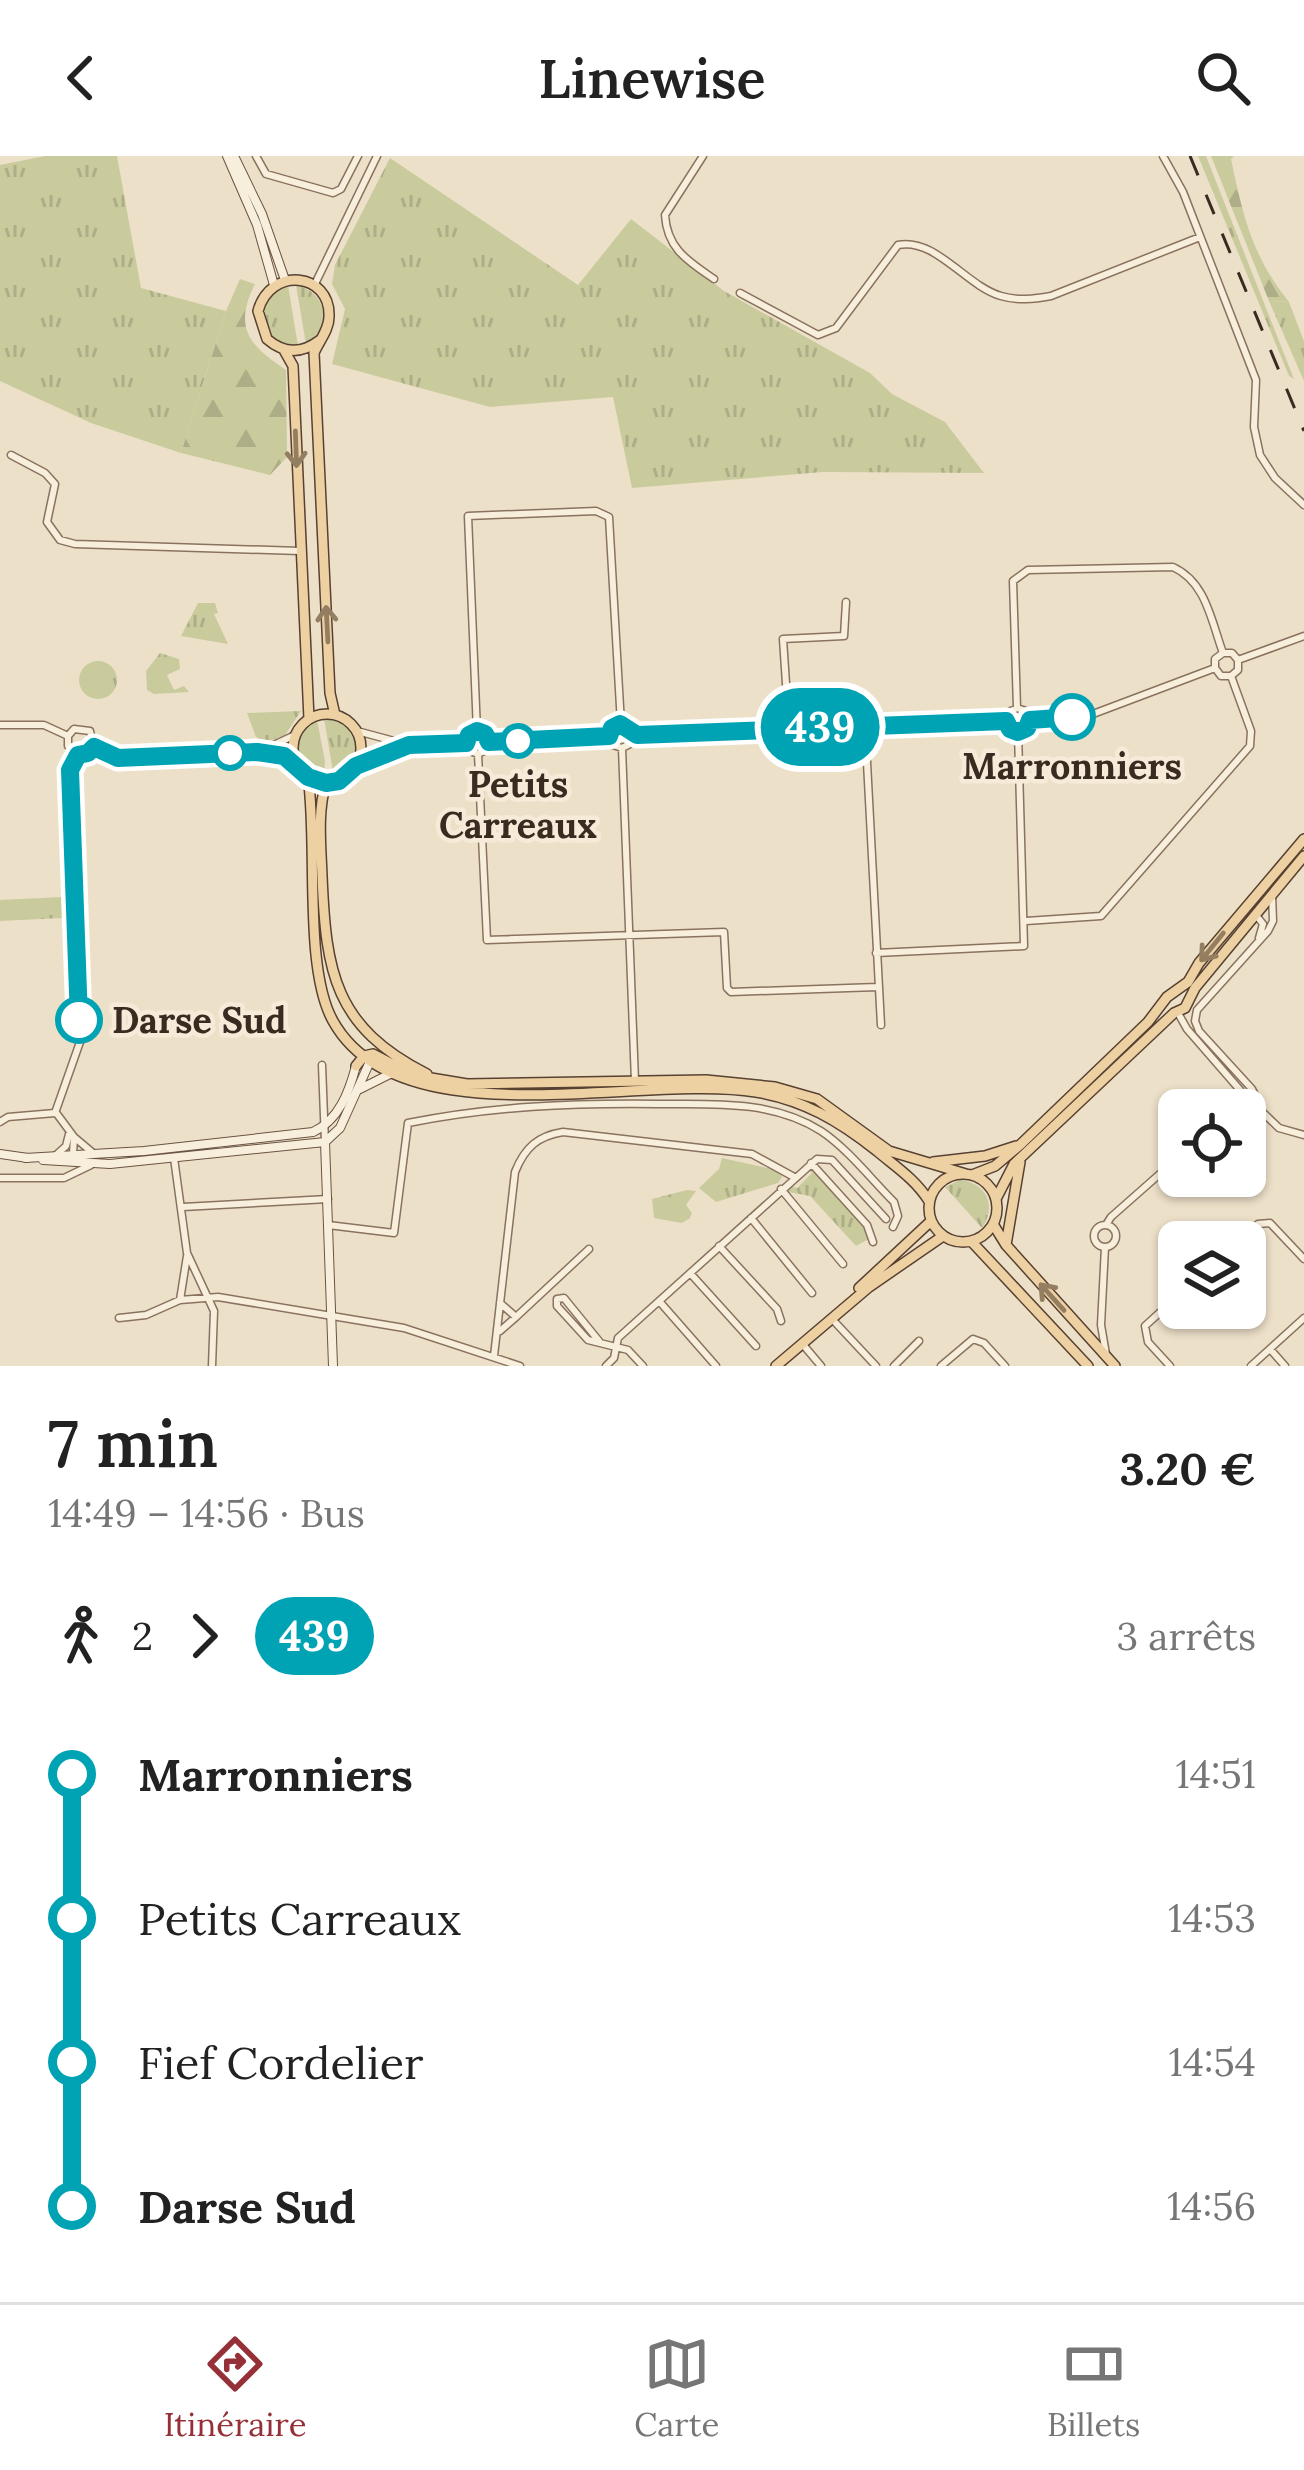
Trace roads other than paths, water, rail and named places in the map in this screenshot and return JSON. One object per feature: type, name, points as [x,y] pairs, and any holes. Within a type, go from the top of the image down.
[{"type":"main road","points":[[231,156],[279,283]]},
{"type":"main road","points":[[299,280],[314,286],[329,315],[314,353],[330,693],[335,715],[356,731],[361,753],[356,766],[339,781],[326,783],[308,777],[295,762],[295,735],[309,718],[293,366],[284,350],[267,339],[258,321],[261,301],[279,283],[299,280]]},
{"type":"main road","points":[[284,350],[303,350],[320,340]]},
{"type":"main road","points":[[309,718],[335,715]]},
{"type":"main road","points":[[308,777],[318,960],[331,1018],[364,1057],[390,1074],[443,1091],[713,1089],[786,1099],[819,1110],[898,1167],[929,1201],[931,1220],[943,1236],[971,1241],[1088,1366]]},
{"type":"main road","points":[[326,783],[321,799],[321,857],[329,967],[346,1005],[379,1041],[432,1077]]},
{"type":"main road","points":[[1111,1362],[1006,1245],[993,1224],[996,1199],[1022,1150],[1166,1004],[1167,997],[1188,982],[1304,839]]},
{"type":"main road","points":[[929,1201],[941,1181],[995,1166],[1022,1150],[1156,1030],[1179,1017],[1186,1000],[1304,856]]},
{"type":"main road","points":[[1176,992],[1186,1000]]},
{"type":"main road","points":[[1166,1004],[1179,1017]]},
{"type":"main road","points":[[1,1155],[91,1165],[303,1135],[324,1127],[341,1107],[364,1057],[379,1041]]},
{"type":"main road","points":[[364,1057],[413,1075],[467,1084],[706,1080],[775,1087],[817,1100],[889,1150],[973,1173],[996,1199]]},
{"type":"main road","points":[[58,1160],[93,1153],[174,1153],[325,1142],[340,1128],[359,1090],[364,1057]]},
{"type":"main road","points":[[359,1090],[390,1074]]},
{"type":"main road","points":[[325,1142],[333,1366]]},
{"type":"main road","points":[[930,1163],[1022,1150]]},
{"type":"main road","points":[[1006,1245],[1022,1150]]},
{"type":"main road","points":[[778,1364],[931,1220]]},
{"type":"main road","points":[[971,1241],[993,1224]]},
{"type":"main road","points":[[778,1364],[943,1236]]},
{"type":"street","points":[[256,156],[266,174],[333,193],[341,189],[358,156]]},
{"type":"street","points":[[314,286],[377,156]]},
{"type":"street","points":[[703,156],[664,215],[671,245],[714,279]]},
{"type":"street","points":[[1163,156],[1256,380],[1254,428],[1260,454],[1275,478],[1304,505]]},
{"type":"street","points":[[740,293],[818,335],[836,328],[898,244],[917,243],[990,292],[1026,299],[1051,296],[1200,237]]},
{"type":"street","points":[[11,455],[45,473],[55,484],[47,522],[60,540],[300,551]]},
{"type":"street","points":[[477,731],[468,517],[596,511],[609,517],[620,724]]},
{"type":"street","points":[[1017,708],[1013,581],[1028,570],[1159,566],[1185,572],[1199,587],[1222,652]]},
{"type":"street","points":[[789,728],[783,640],[844,636],[846,602]]},
{"type":"street","points":[[1238,660],[1304,636]]},
{"type":"street","points":[[1222,652],[1238,660],[1238,670],[1231,676],[1221,676],[1215,668],[1215,659],[1222,652]]},
{"type":"street","points":[[1030,720],[1094,713],[1215,668]]},
{"type":"street","points":[[1026,921],[1101,916],[1250,746],[1251,731],[1231,676]]},
{"type":"street","points":[[1017,708],[1030,720],[1018,732],[1006,721],[1017,708]]},
{"type":"street","points":[[633,735],[1006,721]]},
{"type":"street","points":[[0,724],[44,724],[68,736]]},
{"type":"street","points":[[620,724],[633,735],[622,748],[613,745],[609,736],[620,724]]},
{"type":"street","points":[[866,725],[881,1025]]},
{"type":"street","points":[[86,728],[93,734],[94,747],[78,755],[68,746],[68,736],[74,729],[86,728]]},
{"type":"street","points":[[356,731],[409,745],[466,743]]},
{"type":"street","points":[[477,731],[489,742],[486,751],[478,754],[466,743],[477,731]]},
{"type":"street","points":[[876,953],[1022,947],[1026,943],[1018,732]]},
{"type":"street","points":[[257,752],[295,735]]},
{"type":"street","points":[[489,742],[609,736]]},
{"type":"street","points":[[356,766],[409,745]]},
{"type":"street","points":[[94,747],[118,758],[257,752],[295,762]]},
{"type":"street","points":[[622,748],[635,1081]]},
{"type":"street","points":[[478,754],[488,940],[724,932],[731,992],[877,987]]},
{"type":"street","points":[[56,1113],[80,1042],[70,770],[78,755]]},
{"type":"street","points":[[1244,1088],[1195,1021],[1197,1010],[1273,921],[1272,895]]},
{"type":"street","points":[[1243,910],[1257,914],[1263,924],[1258,942]]},
{"type":"street","points":[[1179,1017],[1244,1088]]},
{"type":"street","points":[[322,1065],[325,1142]]},
{"type":"street","points":[[328,1226],[396,1233],[408,1123],[472,1110],[552,1103],[715,1103],[784,1114],[820,1131],[894,1202],[898,1216],[893,1227]]},
{"type":"street","points":[[0,1122],[8,1117],[56,1113]]},
{"type":"street","points":[[56,1113],[93,1153]]},
{"type":"street","points":[[1266,1115],[1291,1135],[1304,1135]]},
{"type":"street","points":[[494,1356],[515,1172],[527,1147],[546,1135],[563,1132],[752,1154],[794,1177]]},
{"type":"street","points":[[72,1134],[73,1155]]},
{"type":"street","points":[[58,1160],[72,1134]]},
{"type":"street","points":[[174,1153],[187,1253],[180,1300]]},
{"type":"street","points":[[606,1366],[614,1358],[618,1338],[822,1156],[832,1160],[886,1220]]},
{"type":"street","points":[[811,1163],[867,1226],[873,1242]]},
{"type":"street","points":[[0,1178],[64,1178],[91,1165]]},
{"type":"street","points":[[1106,1226],[1158,1175]]},
{"type":"street","points":[[781,1190],[843,1264]]},
{"type":"street","points":[[183,1207],[328,1198]]},
{"type":"street","points":[[751,1218],[812,1293]]},
{"type":"street","points":[[1266,1223],[1304,1258]]},
{"type":"street","points":[[1105,1247],[1094,1237],[1097,1228],[1106,1226]]},
{"type":"street","points":[[1106,1226],[1115,1237],[1105,1247],[1103,1288],[1102,1337],[1111,1362]]},
{"type":"street","points":[[719,1246],[777,1310],[781,1321]]},
{"type":"street","points":[[497,1334],[589,1249]]},
{"type":"street","points":[[187,1253],[214,1316],[212,1366]]},
{"type":"street","points":[[690,1273],[756,1346]]},
{"type":"street","points":[[119,1318],[146,1315],[180,1300],[210,1298],[404,1328],[520,1366]]},
{"type":"street","points":[[599,1341],[564,1298],[557,1298],[557,1306],[588,1340],[628,1350],[643,1366]]},
{"type":"street","points":[[659,1301],[716,1366]]},
{"type":"street","points":[[500,1303],[516,1317]]},
{"type":"street","points":[[1158,1314],[1144,1326],[1148,1342],[1170,1366]]},
{"type":"street","points":[[1251,1366],[1304,1318]]},
{"type":"street","points":[[832,1319],[876,1366]]},
{"type":"street","points":[[941,1366],[973,1339],[984,1342],[1004,1366]]},
{"type":"street","points":[[894,1366],[919,1341]]},
{"type":"street","points":[[805,1347],[820,1366]]},
{"type":"street","points":[[1270,1349],[1285,1366]]},
{"type":"railway","points":[[1190,156],[1304,431]]},
{"type":"place","name":"Marronniers","points":[[1072,717]]},
{"type":"place","name":"Petits Carreaux","points":[[518,741]]},
{"type":"place","name":"Darse Sud","points":[[79,1020]]}]
